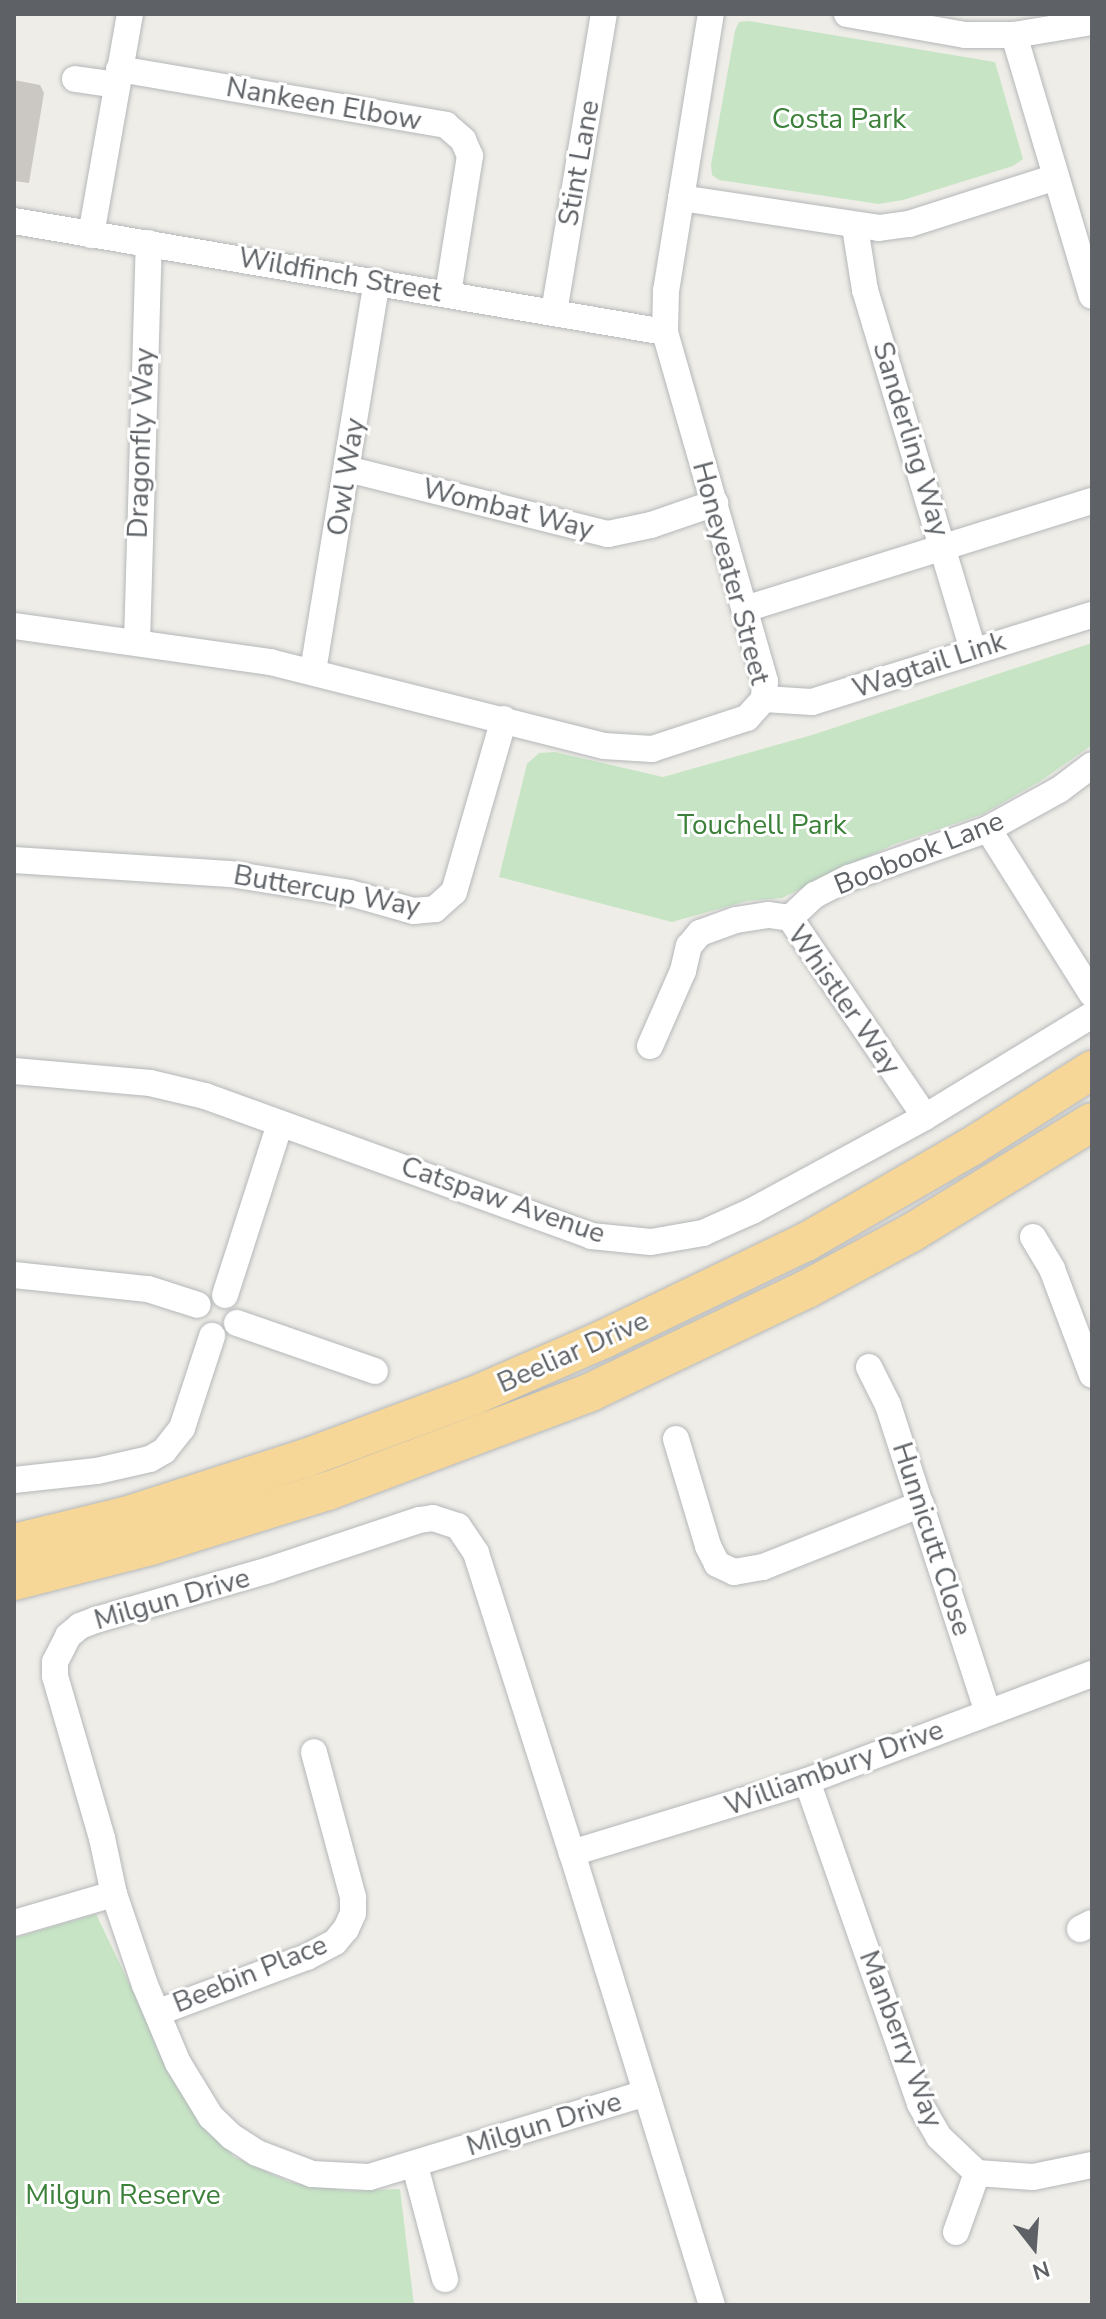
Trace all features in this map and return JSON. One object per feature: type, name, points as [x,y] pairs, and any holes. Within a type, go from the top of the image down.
[{"type":"highway","name":"Beeliar Drive","points":[[14,1543],[125,1516],[306,1458],[473,1396],[604,1339],[806,1242],[969,1148],[1092,1070]]},
{"type":"highway","name":"Beeliar Drive","points":[[14,1581],[151,1546],[328,1491],[591,1392],[807,1289],[911,1233],[1092,1122]]},
{"type":"street","points":[[91,235],[130,14]]},
{"type":"street","name":"Stint Lane","points":[[554,312],[604,14]]},
{"type":"street","name":"Honeyeater Street","points":[[14,626],[137,642],[313,671],[604,746],[652,749],[747,718],[764,699],[764,673],[665,332],[666,291],[711,14]]},
{"type":"street","points":[[847,14],[907,19],[965,35],[1014,35],[1092,22]]},
{"type":"street","points":[[1056,27],[1084,14]]},
{"type":"street","points":[[1014,35],[1056,177],[1086,256],[1092,296]]},
{"type":"street","name":"Nankeen Elbow","points":[[75,79],[118,77],[446,125],[463,140],[470,156],[448,294]]},
{"type":"street","points":[[681,198],[855,227],[909,224],[1056,177]]},
{"type":"street","name":"Wildfinch Street","points":[[14,221],[665,332]]},
{"type":"street","name":"Sanderling Way","points":[[855,227],[865,290],[973,650]]},
{"type":"street","name":"Dragonfly Way","points":[[137,642],[149,243]]},
{"type":"street","name":"Owl Way","points":[[313,671],[377,282]]},
{"type":"street","name":"Wombat Way","points":[[347,469],[608,534],[651,525],[715,503]]},
{"type":"street","points":[[745,609],[1092,501]]},
{"type":"street","name":"Wagtail Link","points":[[764,699],[812,702],[1092,615]]},
{"type":"street","name":"Buttercup Way","points":[[14,860],[230,874],[350,893],[413,911],[435,909],[454,892],[504,719]]},
{"type":"street","name":"Boobook Lane","points":[[790,918],[815,895],[849,878],[988,829],[1059,790],[1092,765]]},
{"type":"street","points":[[988,829],[1092,994]]},
{"type":"street","name":"Whistler Way","points":[[650,1046],[683,971],[689,946],[700,933],[736,920],[769,915],[790,918],[925,1117]]},
{"type":"street","name":"Catspaw Avenue","points":[[14,1071],[150,1083],[205,1096],[591,1236],[651,1242],[703,1233],[752,1211],[925,1117],[1092,1015]]},
{"type":"street","points":[[225,1295],[280,1124]]},
{"type":"street","points":[[1033,1237],[1052,1269],[1092,1375]]},
{"type":"street","points":[[14,1275],[148,1289],[198,1305]]},
{"type":"street","points":[[213,1294],[225,1295],[236,1303],[237,1323],[227,1334],[212,1336],[199,1327],[198,1305],[213,1294]]},
{"type":"street","points":[[237,1323],[375,1371]]},
{"type":"street","points":[[14,1480],[97,1471],[150,1459],[164,1451],[182,1428],[212,1336]]},
{"type":"street","name":"Hunnicutt Close","points":[[869,1367],[888,1405],[988,1712]]},
{"type":"street","points":[[676,1439],[708,1546],[723,1578],[763,1567],[921,1504]]},
{"type":"street","name":"Milgun Drive","points":[[646,2093],[415,2166],[369,2177],[341,2178],[312,2174],[257,2153],[222,2127],[196,2096],[178,2063],[145,1985],[114,1894],[102,1838],[55,1676],[55,1662],[68,1636],[96,1620],[433,1518],[458,1526],[476,1553],[572,1853],[712,2305]]},
{"type":"street","name":"Williambury Drive","points":[[572,1853],[807,1781],[1092,1674]]},
{"type":"street","name":"Beebin Place","points":[[159,2012],[307,1957],[335,1942],[346,1929],[353,1913],[353,1897],[314,1752]]},
{"type":"street","name":"Manberry Way","points":[[807,1781],[920,2104],[939,2137],[977,2173]]},
{"type":"street","points":[[14,1923],[114,1894]]},
{"type":"street","points":[[956,2232],[977,2173],[1033,2177],[1092,2165]]},
{"type":"street","points":[[415,2166],[445,2279]]},
{"type":"green space","name":"Costa Park","points":[[749,21],[995,62],[1023,159],[1013,166],[903,200],[879,204],[719,180],[712,175],[711,165],[735,31],[739,22]]},
{"type":"green space","name":"Touchell Park","points":[[1092,643],[1092,745],[1042,780],[983,814],[892,845],[782,898],[747,901],[672,922],[499,877],[527,764],[539,753],[555,752],[663,777],[812,735]]},
{"type":"green space","name":"Milgun Reserve","points":[[96,1914],[167,2062],[201,2119],[234,2157],[289,2182],[348,2191],[400,2189],[414,2305],[17,2305],[14,1938]]},
{"type":"building","points":[[14,80],[40,85],[44,93],[29,183],[14,181]]}]
